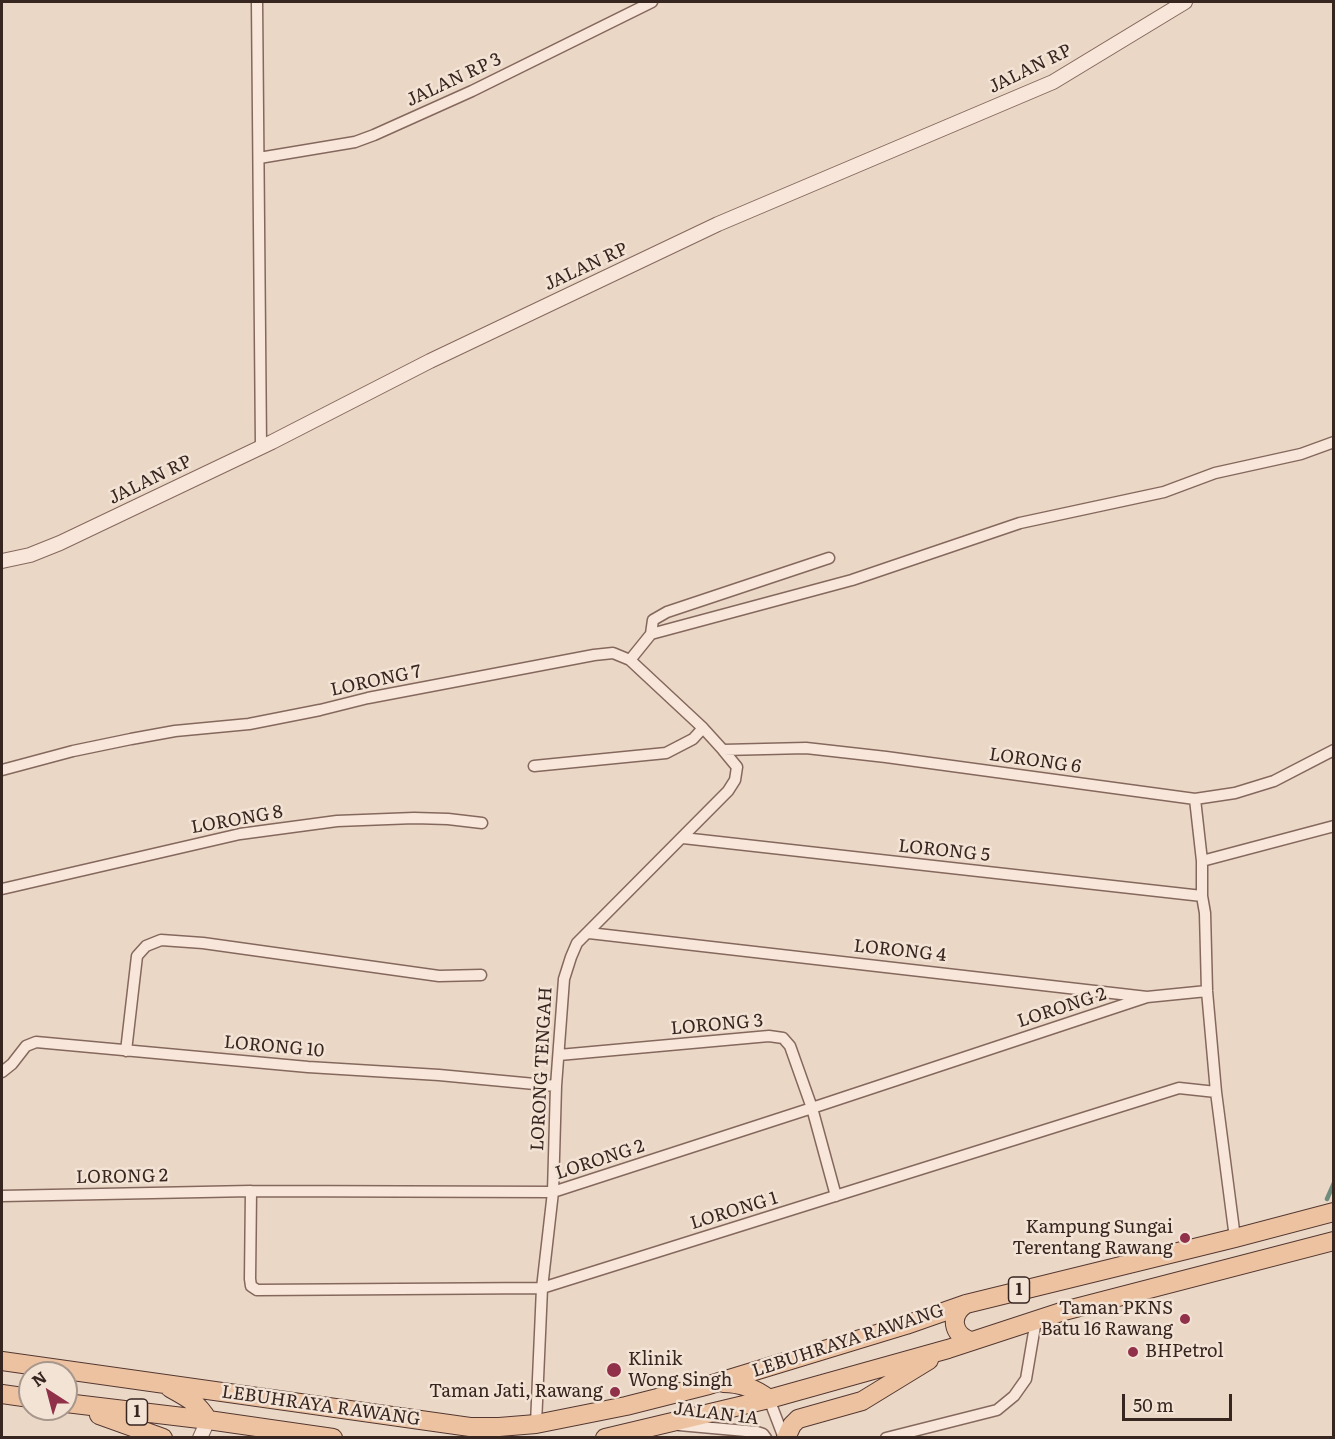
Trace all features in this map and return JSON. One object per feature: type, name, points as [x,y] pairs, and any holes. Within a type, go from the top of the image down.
[{"type":"main road","name":"LEBUHRAYA RAWANG","points":[[2,1361],[470,1426],[499,1427],[536,1424],[626,1406],[710,1385],[906,1325],[966,1304],[1334,1212]]},
{"type":"main road","name":"LEBUHRAYA RAWANG","points":[[605,1437],[769,1399],[948,1348],[1064,1311],[1334,1241]]},
{"type":"main road","points":[[966,1304],[955,1316],[955,1327],[961,1336],[971,1341]]},
{"type":"main road","points":[[785,1437],[798,1419],[862,1401],[948,1348]]},
{"type":"main road","points":[[710,1385],[721,1383],[742,1385],[769,1399]]},
{"type":"main road","points":[[163,1384],[201,1408],[209,1429]]},
{"type":"main road","points":[[2,1394],[18,1396]]},
{"type":"main road","points":[[209,1429],[217,1411],[229,1405],[258,1397]]},
{"type":"main road","name":"LEBUHRAYA RAWANG","points":[[78,1405],[209,1429],[333,1437]]},
{"type":"main road","points":[[78,1407],[163,1437]]},
{"type":"main road","points":[[286,1437],[304,1434]]},
{"type":"street","points":[[257,2],[261,447]]},
{"type":"street","name":"JALAN RP 3","points":[[259,158],[355,142],[374,135],[472,91],[652,2]]},
{"type":"street","name":"JALAN RP","points":[[2,561],[30,555],[60,543],[261,447],[430,361],[718,224],[1053,82],[1185,2]]},
{"type":"street","points":[[651,634],[852,580],[1020,523],[1164,492],[1215,473],[1300,454],[1334,442]]},
{"type":"street","points":[[723,750],[630,660],[651,634],[653,620],[667,612],[829,558]]},
{"type":"street","name":"LORONG 7","points":[[2,770],[73,751],[131,739],[175,731],[249,724],[368,698],[594,655],[613,653],[630,660]]},
{"type":"street","points":[[534,766],[666,753],[693,739],[703,729]]},
{"type":"street","name":"LORONG 6","points":[[723,750],[806,748],[1195,798],[1236,792],[1274,781],[1334,750]]},
{"type":"street","name":"LORONG TENGAH","points":[[536,1424],[542,1288],[553,1192],[556,1086],[564,979],[577,944],[728,791],[735,780],[736,767],[723,750]]},
{"type":"street","points":[[1195,798],[1202,861],[1207,991],[1216,1092],[1235,1238]]},
{"type":"street","name":"LORONG 8","points":[[2,889],[240,834],[336,821],[414,818],[482,823]]},
{"type":"street","points":[[1202,861],[1334,826]]},
{"type":"street","name":"LORONG 5","points":[[683,838],[1202,896]]},
{"type":"street","name":"LORONG 4","points":[[589,933],[1147,997],[1207,991]]},
{"type":"street","points":[[126,1051],[137,956],[146,946],[161,940],[203,943],[439,976],[481,975]]},
{"type":"street","name":"LORONG 2","points":[[2,1196],[251,1191],[553,1192],[1147,997]]},
{"type":"street","name":"LORONG 3","points":[[559,1055],[776,1036],[783,1038],[790,1046],[812,1108],[836,1196]]},
{"type":"street","name":"LORONG 10","points":[[2,1072],[12,1064],[26,1046],[36,1042],[308,1067],[439,1075],[556,1086]]},
{"type":"street","name":"LORONG 1","points":[[251,1191],[250,1279],[251,1286],[257,1290],[542,1288],[1179,1088],[1216,1092]]},
{"type":"street","points":[[885,1437],[998,1410],[1014,1396],[1026,1379],[1036,1320]]},
{"type":"street","name":"JALAN 1A","points":[[769,1399],[785,1437]]},
{"type":"street","name":"JALAN 1A","points":[[662,1424],[757,1432],[766,1437]]},
{"type":"street","points":[[200,1437],[209,1429]]},
{"type":"waterway","points":[[1327,1199],[1334,1183]]},
{"type":"place","name":"Kampung Sungai Terentang Rawang","points":[[1185,1238]]},
{"type":"place","name":"Taman PKNS Batu 16 Rawang","points":[[1185,1319]]},
{"type":"place","name":"BHPetrol","points":[[1133,1352]]},
{"type":"place","name":"Klinik Wong Singh","points":[[614,1370]]},
{"type":"place","name":"Taman Jati, Rawang","points":[[615,1392]]}]
